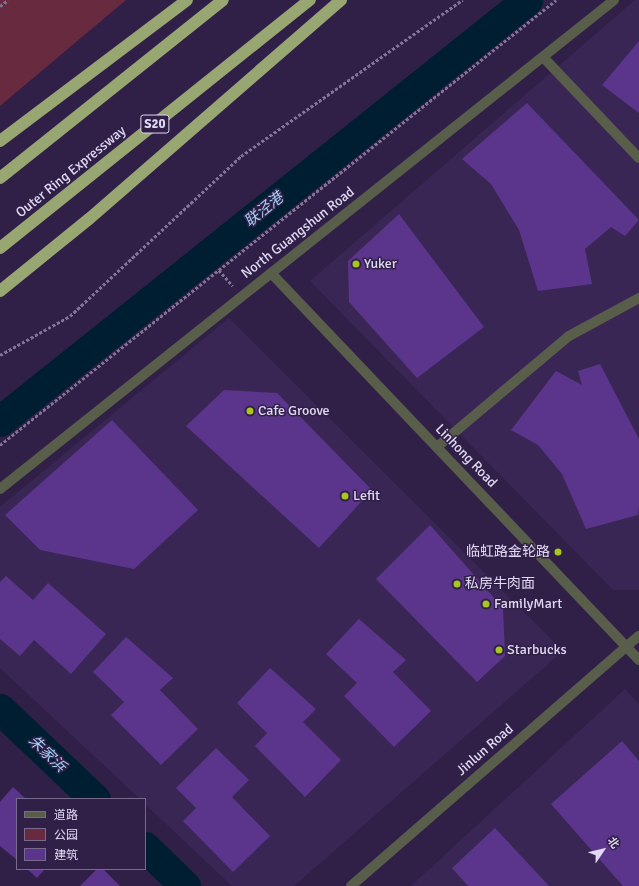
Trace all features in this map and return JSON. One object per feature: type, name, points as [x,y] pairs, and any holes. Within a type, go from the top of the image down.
[{"type":"highway","points":[[0,141],[187,0]]},
{"type":"highway","points":[[0,178],[223,0]]},
{"type":"highway","name":"Outer Ring Expressway","points":[[0,248],[310,0]]},
{"type":"highway","points":[[0,291],[101,209],[341,0]]},
{"type":"street","name":"North Guangshun Road","points":[[0,489],[241,295],[614,0]]},
{"type":"street","points":[[543,57],[639,158]]},
{"type":"street","name":"Linhong Road","points":[[271,272],[639,660]]},
{"type":"street","points":[[437,447],[569,336],[639,298]]},
{"type":"street","name":"Jinlun Road","points":[[351,886],[639,636]]},
{"type":"path","points":[[0,6],[8,0]]},
{"type":"path","points":[[0,355],[70,316],[241,156],[462,0]]},
{"type":"path","points":[[0,445],[556,0]]},
{"type":"path","points":[[219,270],[241,295]]},
{"type":"shaded area","points":[[635,0],[639,0],[639,590],[613,590],[310,281]]},
{"type":"shaded area","points":[[229,318],[563,651],[294,886],[232,886],[146,805],[146,798],[139,798],[0,668],[0,507]]},
{"type":"shaded area","points":[[625,689],[639,704],[639,886],[411,886]]},
{"type":"green space","points":[[0,0],[126,0],[0,106]]},
{"type":"building","points":[[639,41],[639,113],[602,85]]},
{"type":"building","points":[[527,103],[639,220],[625,236],[611,227],[585,249],[592,284],[538,291],[519,230],[491,184],[462,159]]},
{"type":"building","points":[[399,214],[484,327],[417,378],[349,302],[348,261]]},
{"type":"building","points":[[600,364],[639,439],[639,506],[638,515],[586,529],[562,474],[538,445],[511,430],[556,371],[582,385],[578,371]]},
{"type":"building","points":[[224,390],[277,393],[372,490],[319,548],[186,426]]},
{"type":"building","points":[[112,420],[198,510],[134,569],[40,550],[5,515]]},
{"type":"building","points":[[430,525],[503,608],[505,656],[477,682],[376,579]]},
{"type":"building","points":[[6,576],[33,600],[48,583],[106,634],[71,674],[34,640],[20,656],[0,639],[0,582]]},
{"type":"building","points":[[359,619],[406,660],[393,672],[431,711],[394,747],[344,696],[357,683],[326,654]]},
{"type":"building","points":[[126,637],[173,678],[160,690],[198,729],[161,765],[111,715],[124,702],[93,672]]},
{"type":"building","points":[[270,668],[316,709],[303,722],[341,760],[305,797],[255,746],[267,733],[237,703]]},
{"type":"building","points":[[622,741],[639,761],[639,886],[623,886],[551,804]]},
{"type":"building","points":[[216,748],[249,780],[232,797],[270,836],[233,872],[183,821],[196,808],[176,788]]},
{"type":"building","points":[[13,787],[25,798],[16,798],[16,859],[0,846],[0,802]]},
{"type":"building","points":[[495,828],[549,886],[468,886],[452,868]]},
{"type":"building","points":[[28,870],[44,870],[37,878]]},
{"type":"building","points":[[96,870],[104,870],[120,886],[80,886]]},
{"type":"waterway","name":"联泾港","points":[[0,421],[527,0]]},
{"type":"waterway","name":"朱家浜","points":[[0,709],[94,798]]},
{"type":"waterway","name":"朱家浜","points":[[146,848],[185,886]]},
{"type":"place","name":"Yuker","points":[[356,264]]},
{"type":"place","name":"Cafe Groove","points":[[250,411]]},
{"type":"place","name":"Lefit","points":[[345,496]]},
{"type":"place","name":"临虹路金轮路","points":[[558,552]]},
{"type":"place","name":"私房牛肉面","points":[[457,584]]},
{"type":"place","name":"FamilyMart","points":[[486,604]]},
{"type":"place","name":"Starbucks","points":[[499,650]]}]
